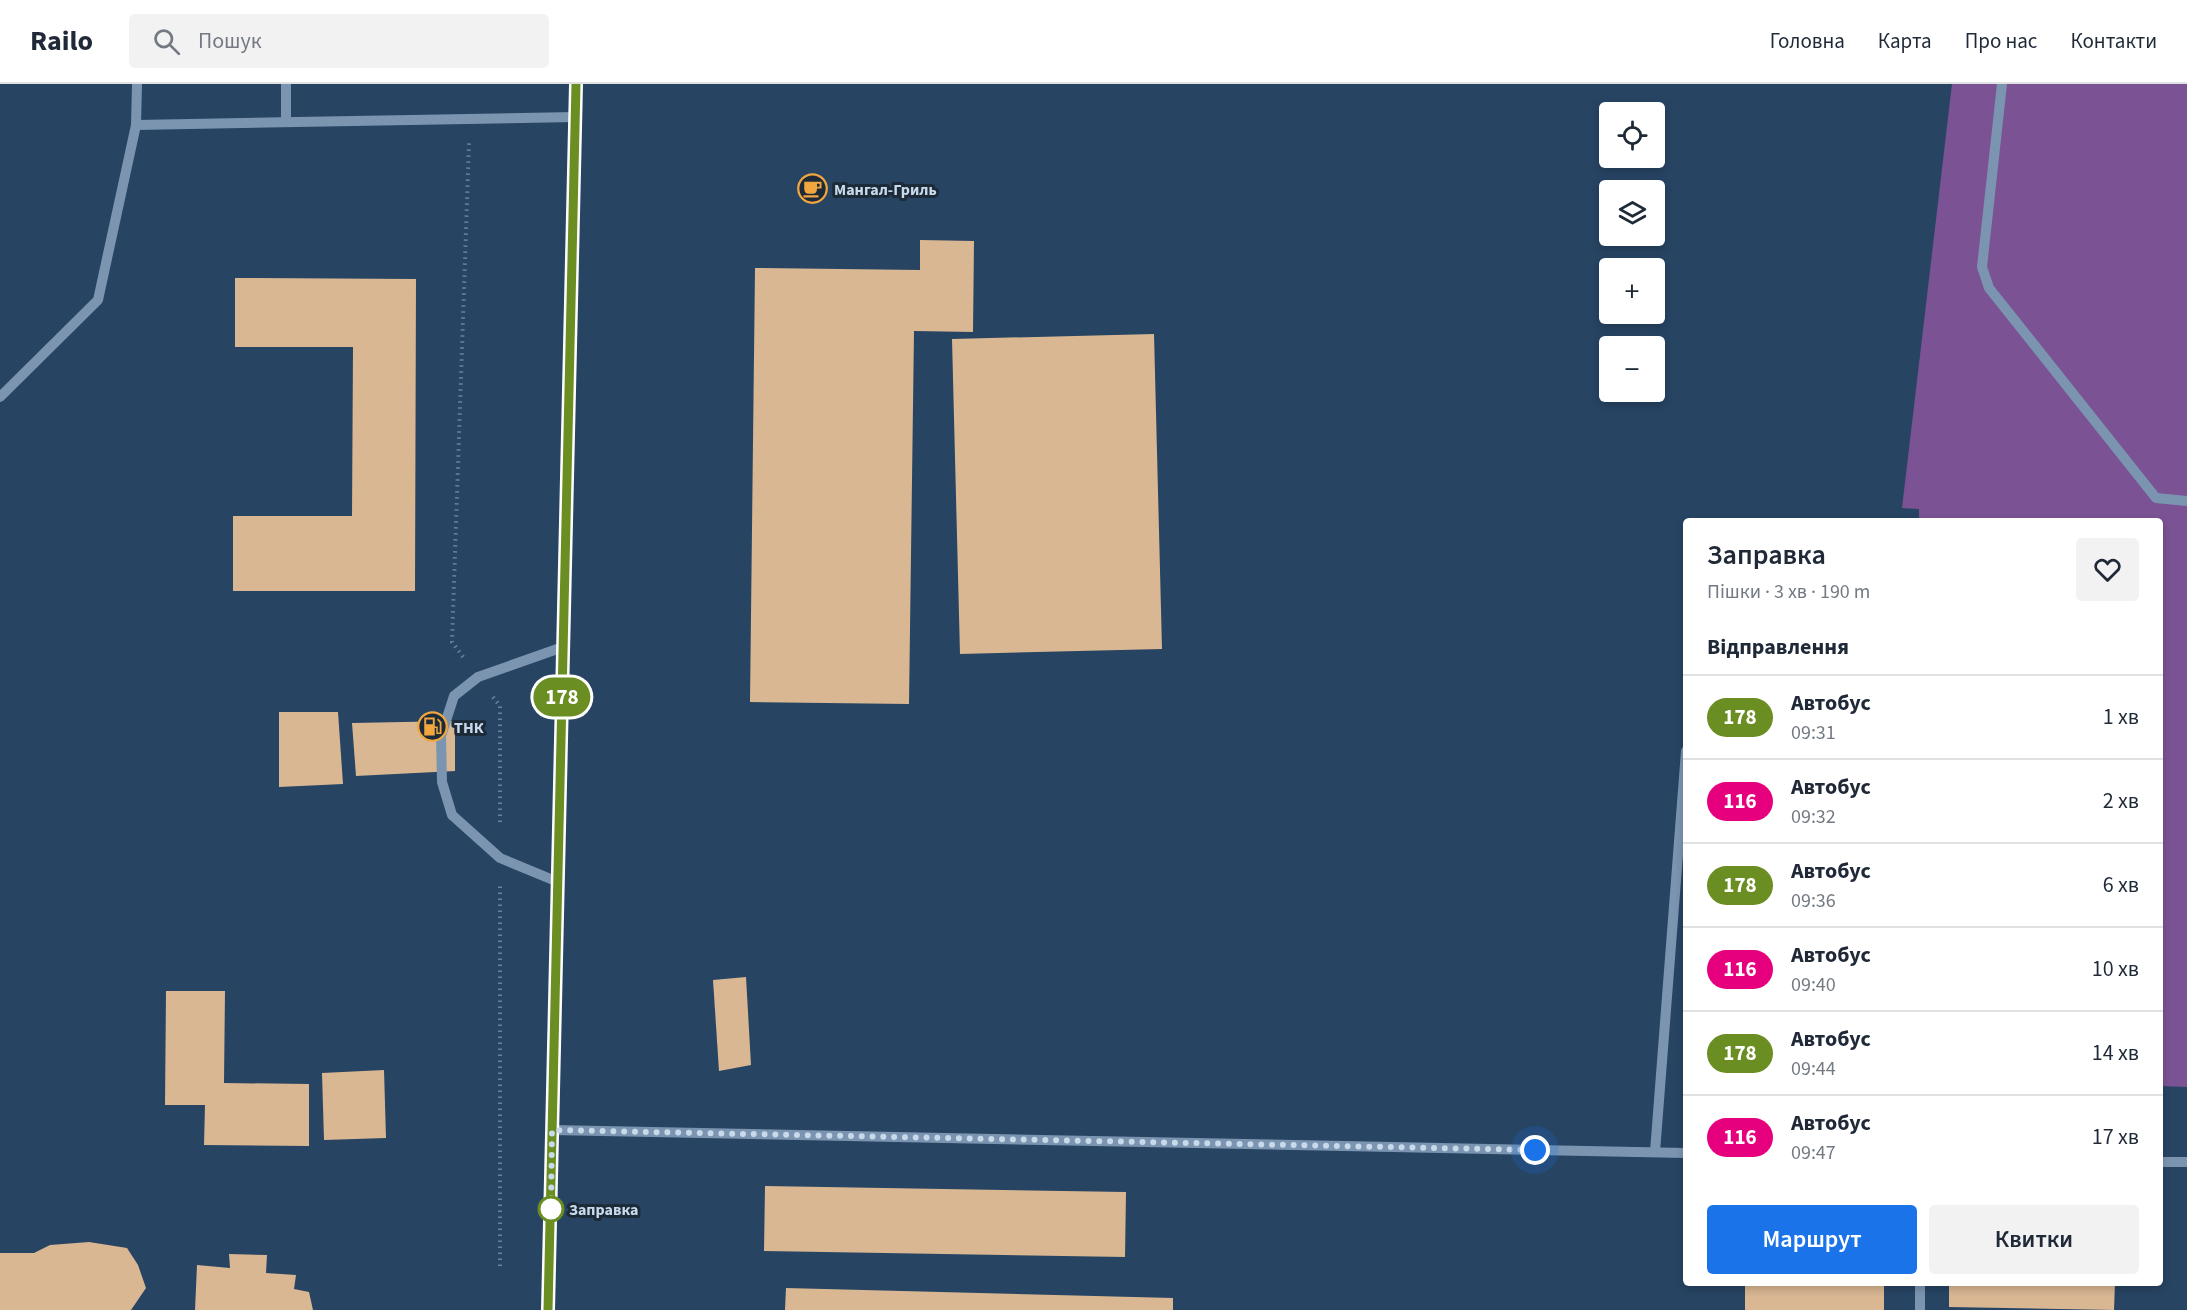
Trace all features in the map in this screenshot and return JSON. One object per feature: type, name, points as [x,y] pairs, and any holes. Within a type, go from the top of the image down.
[{"type":"street","points":[[0,397],[98,300],[136,125],[137,84]]},
{"type":"street","points":[[286,84],[286,122]]},
{"type":"street","points":[[548,1310],[576,84]]},
{"type":"street","points":[[2002,84],[1982,267],[1989,288],[2156,498],[2187,501]]},
{"type":"street","points":[[136,125],[575,117]]},
{"type":"street","points":[[558,882],[500,858],[452,815],[442,782],[441,736],[454,696],[478,677],[563,647]]},
{"type":"street","points":[[1655,1152],[1683,790]]},
{"type":"street","points":[[552,1130],[1683,1153]]},
{"type":"street","points":[[2163,1162],[2187,1162]]},
{"type":"street","points":[[1920,1286],[1920,1310]]},
{"type":"shaded area","points":[[1952,84],[2187,84],[2187,1087],[2163,1086],[2163,518],[1919,518],[1919,509],[1902,508]]},
{"type":"building","points":[[920,240],[974,241],[973,332],[914,331],[909,704],[750,702],[755,268],[920,270]]},
{"type":"building","points":[[235,278],[416,279],[415,591],[233,591],[233,516],[352,516],[353,347],[235,347]]},
{"type":"building","points":[[1154,334],[1162,649],[960,654],[952,339]]},
{"type":"building","points":[[279,712],[338,712],[343,784],[279,787]]},
{"type":"building","points":[[455,721],[455,771],[356,776],[352,723]]},
{"type":"building","points":[[746,977],[751,1065],[719,1071],[713,980]]},
{"type":"building","points":[[166,991],[225,991],[224,1083],[309,1084],[309,1146],[204,1145],[205,1105],[165,1105]]},
{"type":"building","points":[[384,1070],[386,1138],[324,1140],[322,1073]]},
{"type":"building","points":[[765,1186],[1126,1192],[1125,1257],[764,1251]]},
{"type":"building","points":[[89,1242],[127,1248],[138,1265],[146,1288],[131,1310],[0,1310],[0,1253],[34,1253],[50,1245]]},
{"type":"building","points":[[229,1254],[267,1255],[266,1273],[296,1275],[294,1289],[309,1292],[313,1310],[195,1310],[197,1265],[230,1268]]},
{"type":"building","points":[[1745,1286],[1884,1286],[1884,1310],[1745,1310]]},
{"type":"building","points":[[1949,1286],[2115,1286],[2114,1310],[1949,1307]]},
{"type":"building","points":[[786,1288],[1173,1298],[1173,1310],[785,1310]]},
{"type":"bus line","name":"178","points":[[548,1310],[576,84]]},
{"type":"place","name":"Мангал-Гриль","points":[[813,189]]},
{"type":"place","name":"ТНК","points":[[433,727]]},
{"type":"place","name":"Заправка","points":[[551,1209]]},
{"type":"route","points":[[551,1209],[552,1130],[1535,1150]]}]
